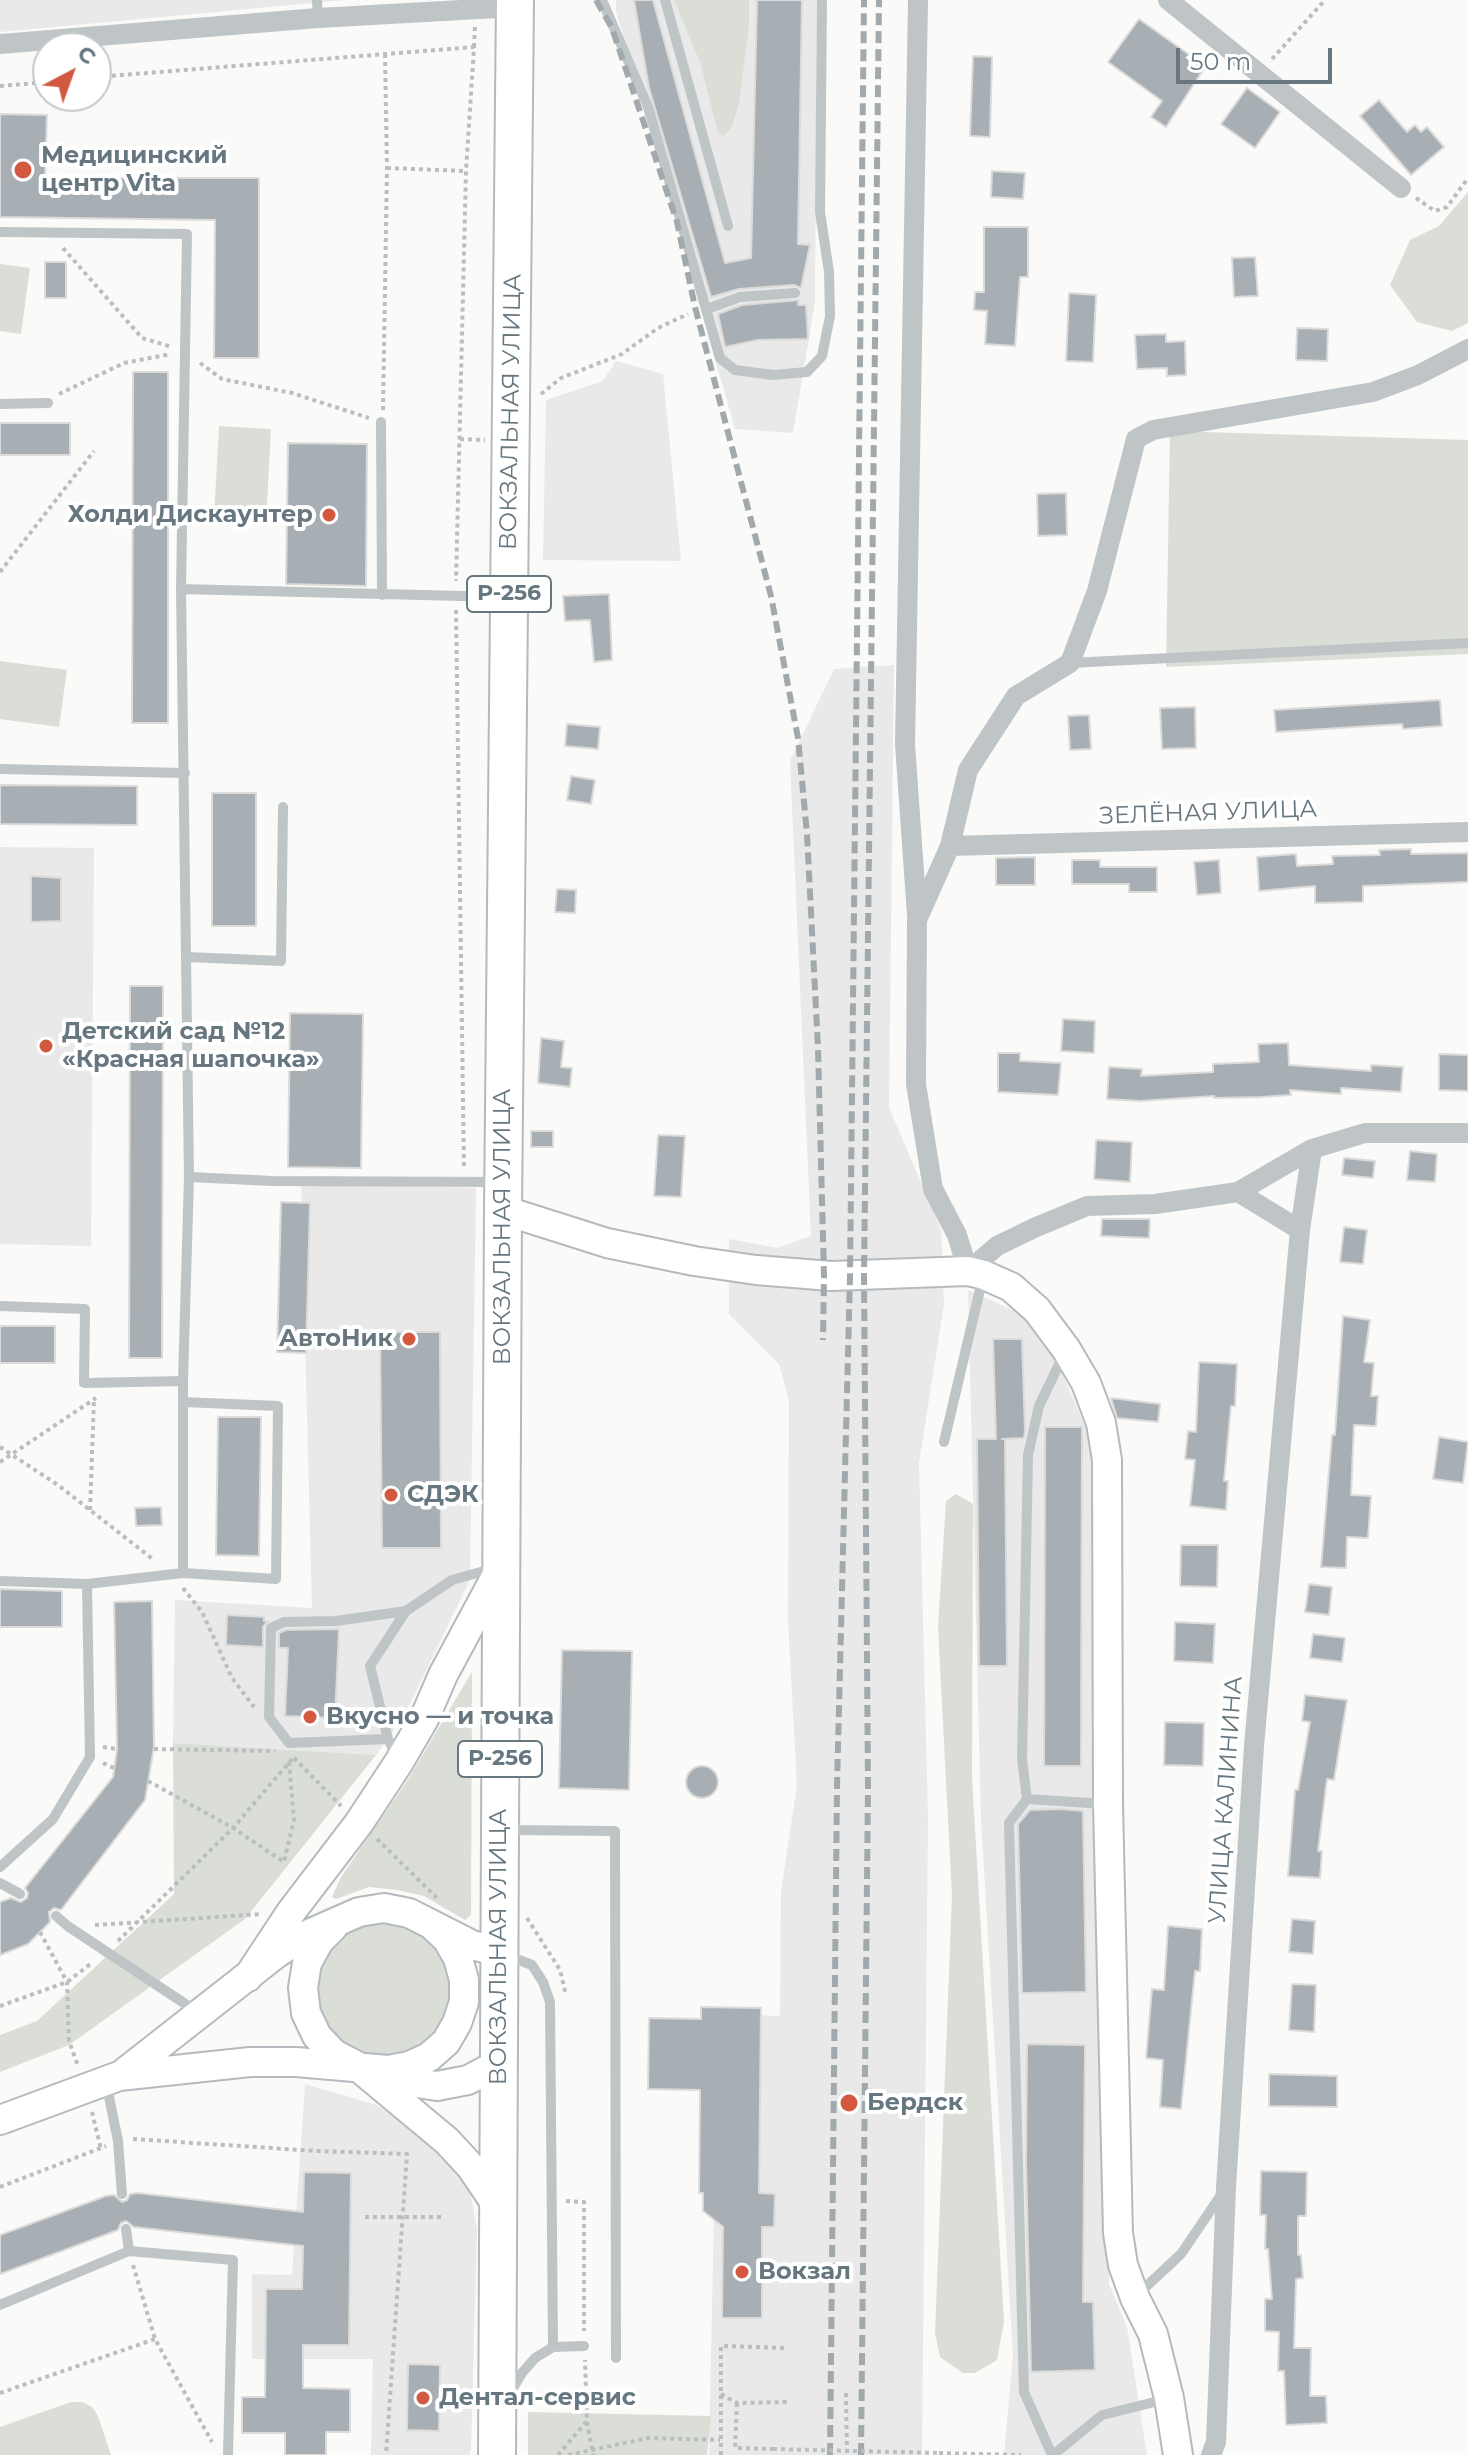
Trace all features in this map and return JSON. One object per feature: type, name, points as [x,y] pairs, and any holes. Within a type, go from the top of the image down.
[{"type":"highway","name":"ВОКЗАЛЬНАЯ УЛИЦА","points":[[497,2441],[498,2064],[490,1956],[500,1831],[515,4]]},
{"type":"main road","points":[[503,1196],[607,1243],[694,1261],[756,1270],[850,1276],[976,1273],[1011,1287],[1037,1310],[1086,1383],[1101,1423],[1107,1460],[1108,1804],[1118,2233],[1123,2265],[1153,2334],[1169,2398],[1178,2455]]},
{"type":"main road","points":[[248,1977],[291,1912],[359,1823],[393,1750],[424,1719],[443,1675],[501,1566]]},
{"type":"main road","points":[[103,2082],[201,2014],[277,1953],[302,1937],[359,1912],[384,1908],[409,1913],[490,1956]]},
{"type":"main road","points":[[337,1923],[319,1941],[307,1963],[304,2000],[306,2013],[317,2036],[334,2054],[357,2066],[447,2141],[471,2167],[496,2204]]},
{"type":"main road","points":[[0,2120],[103,2082],[250,2062],[388,2070],[409,2066],[429,2057],[446,2042],[461,2012],[464,1980],[458,1958],[447,1939],[431,1924]]},
{"type":"main road","points":[[388,2070],[410,2082],[437,2086],[468,2080],[498,2064]]},
{"type":"street","points":[[918,0],[905,744],[917,920],[916,1084],[933,1189],[976,1273],[997,1246],[1087,1206],[1155,1204],[1238,1192],[1312,1149],[1365,1133],[1468,1133]]},
{"type":"street","points":[[1168,0],[1401,188]]},
{"type":"street","points":[[0,44],[318,9],[515,4]]},
{"type":"street","points":[[917,920],[950,846],[968,770],[1016,696],[1070,663],[1097,591],[1136,439],[1153,430],[1373,392],[1418,375],[1468,349]]},
{"type":"street","name":"ЗЕЛЁНАЯ УЛИЦА","points":[[950,846],[1468,832]]},
{"type":"street","name":"УЛИЦА КАЛИНИНА","points":[[1211,2455],[1216,2442],[1226,2187],[1254,1746],[1300,1230],[1312,1149]]},
{"type":"street","points":[[1238,1192],[1300,1230]]},
{"type":"lane","points":[[602,0],[648,107],[720,358],[735,370],[773,375],[807,372],[822,356],[830,316],[829,272],[820,212],[822,0]]},
{"type":"lane","points":[[665,0],[728,226]]},
{"type":"lane","points":[[0,232],[187,234],[181,589],[189,1177],[183,1381],[183,1573]]},
{"type":"lane","points":[[707,309],[740,297],[795,293]]},
{"type":"lane","points":[[0,404],[48,403]]},
{"type":"lane","points":[[381,422],[382,595]]},
{"type":"lane","points":[[181,589],[509,596]]},
{"type":"lane","points":[[1070,663],[1468,643]]},
{"type":"lane","points":[[0,769],[185,773]]},
{"type":"lane","points":[[187,957],[281,961],[283,807]]},
{"type":"lane","points":[[189,1177],[273,1181],[464,1182],[503,1196]]},
{"type":"lane","points":[[944,1442],[976,1273]]},
{"type":"lane","points":[[0,1306],[85,1309],[84,1383],[183,1381]]},
{"type":"lane","points":[[1066,1349],[1039,1406],[1028,1455],[1022,1759],[1027,1799],[1009,1823],[1024,2392],[1052,2455],[1102,2415],[1169,2398]]},
{"type":"lane","points":[[0,1581],[87,1584],[183,1573],[276,1579],[278,1406],[183,1402]]},
{"type":"lane","points":[[406,1611],[336,1621],[284,1622],[271,1628],[269,1717],[289,1743],[393,1750],[370,1666],[406,1611],[452,1580],[501,1566]]},
{"type":"lane","points":[[0,1867],[53,1819],[90,1757],[87,1584]]},
{"type":"lane","points":[[1027,1799],[1108,1804]]},
{"type":"lane","points":[[500,1831],[615,1831],[616,2358]]},
{"type":"lane","points":[[0,1883],[20,1894]]},
{"type":"lane","points":[[56,1916],[201,2014]]},
{"type":"lane","points":[[490,1956],[532,1965],[543,1982],[550,2002],[553,2347]]},
{"type":"lane","points":[[103,2082],[118,2141],[122,2194]]},
{"type":"lane","points":[[1135,2298],[1181,2254],[1226,2187]]},
{"type":"lane","points":[[126,2229],[129,2251]]},
{"type":"lane","points":[[0,2305],[129,2251],[233,2260],[228,2455]]},
{"type":"lane","points":[[497,2441],[510,2391],[535,2358],[553,2347],[584,2346]]},
{"type":"path","points":[[1260,72],[1325,0]]},
{"type":"path","points":[[112,76],[474,47],[466,171],[456,597],[464,1182]]},
{"type":"path","points":[[381,422],[385,396],[385,53]]},
{"type":"path","points":[[0,86],[32,83]]},
{"type":"path","points":[[387,168],[466,171]]},
{"type":"path","points":[[1401,188],[1435,211],[1447,207],[1468,178]]},
{"type":"path","points":[[541,394],[561,378],[622,354],[658,328],[688,314]]},
{"type":"path","points":[[48,403],[59,394],[124,363],[185,352]]},
{"type":"path","points":[[0,572],[94,451]]},
{"type":"path","points":[[0,1462],[117,1382]]},
{"type":"path","points":[[90,1510],[94,1399]]},
{"type":"path","points":[[154,1749],[303,1752]]},
{"type":"path","points":[[148,1781],[233,1828],[284,1862],[294,1820],[288,1752]]},
{"type":"path","points":[[0,2006],[67,1982],[107,1951],[233,1828],[291,1760]]},
{"type":"path","points":[[69,1927],[291,1912]]},
{"type":"path","points":[[526,1917],[560,1970],[567,2003]]},
{"type":"path","points":[[40,1932],[67,1982],[69,2041],[103,2082],[101,2149]]},
{"type":"path","points":[[0,2187],[129,2138],[407,2154],[386,2455]]},
{"type":"path","points":[[563,2201],[584,2202],[584,2346],[587,2421],[593,2452]]},
{"type":"path","points":[[365,2217],[444,2217]]},
{"type":"path","points":[[129,2251],[155,2339],[212,2442]]},
{"type":"path","points":[[0,2393],[155,2339]]},
{"type":"path","points":[[721,2455],[721,2346],[788,2348]]},
{"type":"path","points":[[846,2393],[847,2453]]},
{"type":"path","points":[[721,2394],[737,2403],[788,2402]]},
{"type":"path","points":[[737,2403],[735,2448],[1021,2455]]},
{"type":"path","points":[[558,2455],[587,2421]]},
{"type":"path","points":[[568,2455],[648,2438],[721,2440]]},
{"type":"shaded area","points":[[0,0],[345,0],[0,32]]},
{"type":"shaded area","points":[[616,0],[817,0],[815,302],[793,433],[735,429],[616,11]]},
{"type":"shaded area","points":[[674,0],[749,0],[749,26],[739,102],[732,127],[723,136],[718,133],[700,62]]},
{"type":"shaded area","points":[[1468,192],[1468,323],[1452,331],[1417,322],[1390,285],[1410,240],[1439,226]]},
{"type":"shaded area","points":[[0,264],[30,268],[21,334],[0,331]]},
{"type":"shaded area","points":[[616,361],[663,374],[681,561],[543,560],[546,400],[603,381]]},
{"type":"shaded area","points":[[219,426],[271,429],[266,521],[214,518]]},
{"type":"shaded area","points":[[1170,431],[1468,440],[1468,654],[1166,667]]},
{"type":"shaded area","points":[[0,661],[67,670],[59,727],[0,719]]},
{"type":"shaded area","points":[[894,665],[889,1108],[941,1229],[944,1304],[919,1463],[928,1817],[922,2455],[709,2455],[718,2014],[780,2016],[781,1891],[797,1786],[788,1621],[789,1401],[779,1364],[729,1314],[729,1239],[777,1248],[811,1236],[790,761],[834,669]]},
{"type":"shaded area","name":"Детский сад №12 «Красная шапочка»","points":[[0,847],[94,848],[91,1246],[0,1244]]},
{"type":"shaded area","points":[[301,1183],[476,1188],[470,1580],[404,1716],[376,1755],[173,1743],[175,1600],[312,1608]]},
{"type":"shaded area","points":[[968,1290],[1022,1314],[1049,1342],[1100,1461],[1109,2284],[1127,2327],[1147,2455],[1004,2455],[1013,2355],[981,1819]]},
{"type":"shaded area","points":[[956,1494],[973,1504],[972,1778],[1004,2322],[997,2360],[975,2373],[963,2373],[940,2357],[935,2333],[952,1896],[938,1627],[946,1501]]},
{"type":"shaded area","points":[[472,1672],[471,1915],[465,1920],[424,1896],[397,1890],[369,1887],[336,1899],[332,1897],[341,1877],[407,1781]]},
{"type":"shaded area","points":[[173,1743],[376,1755],[245,1919],[69,2045],[0,2072],[0,2035],[37,2021],[174,1894]]},
{"type":"shaded area","points":[[382,1924],[408,1929],[429,1944],[444,1965],[449,1991],[444,2017],[429,2038],[408,2053],[382,2058],[356,2053],[335,2038],[320,2017],[315,1991],[320,1965],[335,1944],[356,1929]]},
{"type":"shaded area","points":[[305,2084],[376,2105],[423,2132],[453,2160],[470,2190],[477,2230],[469,2455],[371,2455],[373,2359],[252,2359],[252,2274],[292,2275]]},
{"type":"shaded area","points":[[71,2402],[82,2402],[92,2407],[111,2455],[0,2455],[0,2427]]},
{"type":"shaded area","points":[[528,2412],[711,2416],[707,2455],[528,2455]]},
{"type":"building","points":[[634,0],[653,0],[725,263],[751,258],[757,0],[802,0],[798,244],[810,245],[801,288],[794,285],[739,289],[711,297],[649,88]]},
{"type":"building","points":[[1139,19],[1207,64],[1166,127],[1151,117],[1162,101],[1108,62]]},
{"type":"building","points":[[973,56],[992,57],[990,137],[970,136]]},
{"type":"building","points":[[1247,88],[1280,112],[1255,148],[1221,124]]},
{"type":"building","points":[[1379,100],[1407,132],[1415,125],[1421,132],[1427,127],[1444,147],[1411,175],[1360,116]]},
{"type":"building","points":[[0,114],[47,115],[45,178],[259,178],[259,358],[214,358],[215,220],[0,217]]},
{"type":"building","points":[[992,171],[1025,173],[1023,199],[991,197]]},
{"type":"building","points":[[984,227],[1028,227],[1028,277],[1020,277],[1015,346],[985,344],[987,311],[974,310],[975,292],[984,292]]},
{"type":"building","points":[[1255,257],[1258,296],[1234,297],[1232,258]]},
{"type":"building","points":[[45,262],[66,262],[66,298],[45,298]]},
{"type":"building","points":[[1069,293],[1096,295],[1093,362],[1066,361]]},
{"type":"building","points":[[799,300],[798,305],[806,305],[808,339],[758,340],[725,347],[718,314],[742,305]]},
{"type":"building","points":[[1297,328],[1328,329],[1327,361],[1296,360]]},
{"type":"building","points":[[1166,334],[1166,342],[1185,341],[1186,375],[1167,376],[1167,368],[1137,369],[1135,335]]},
{"type":"building","points":[[133,372],[168,372],[168,723],[132,723]]},
{"type":"building","points":[[0,423],[70,423],[70,455],[0,455]]},
{"type":"building","points":[[288,443],[367,444],[366,586],[286,584]]},
{"type":"building","points":[[1066,493],[1067,535],[1038,536],[1037,494]]},
{"type":"building","points":[[609,594],[612,660],[594,662],[590,620],[565,621],[563,596]]},
{"type":"building","points":[[1440,700],[1442,726],[1403,729],[1402,724],[1276,732],[1274,710]]},
{"type":"building","points":[[1195,707],[1196,748],[1162,749],[1160,708]]},
{"type":"building","points":[[1089,715],[1091,749],[1070,750],[1068,716]]},
{"type":"building","points":[[567,724],[600,727],[598,749],[565,746]]},
{"type":"building","points":[[571,776],[595,780],[591,804],[567,800]]},
{"type":"building","points":[[0,785],[137,786],[137,825],[0,824]]},
{"type":"building","points":[[212,793],[256,793],[256,926],[212,926]]},
{"type":"building","points":[[1411,849],[1411,854],[1468,853],[1468,882],[1363,886],[1363,902],[1315,903],[1315,886],[1259,891],[1257,857],[1296,854],[1297,866],[1333,864],[1332,856],[1380,855],[1379,850]]},
{"type":"building","points":[[1035,857],[1035,885],[996,885],[996,858]]},
{"type":"building","points":[[1072,860],[1100,860],[1100,867],[1157,867],[1157,892],[1129,892],[1129,884],[1072,884]]},
{"type":"building","points":[[1219,860],[1221,893],[1197,895],[1194,862]]},
{"type":"building","points":[[31,876],[61,878],[61,921],[31,922]]},
{"type":"building","points":[[557,889],[576,890],[575,913],[555,912]]},
{"type":"building","points":[[130,986],[163,986],[162,1358],[129,1358]]},
{"type":"building","points":[[290,1013],[363,1014],[361,1168],[288,1167]]},
{"type":"building","points":[[1063,1019],[1095,1021],[1094,1053],[1061,1051]]},
{"type":"building","points":[[541,1038],[564,1041],[561,1067],[572,1068],[570,1087],[538,1083]]},
{"type":"building","points":[[1288,1043],[1289,1065],[1371,1071],[1371,1065],[1403,1067],[1401,1092],[1341,1088],[1341,1094],[1290,1090],[1291,1095],[1261,1097],[1214,1096],[1140,1101],[1107,1099],[1109,1067],[1142,1069],[1141,1076],[1213,1072],[1213,1064],[1259,1062],[1258,1044]]},
{"type":"building","points":[[998,1053],[1020,1053],[1020,1061],[1061,1063],[1058,1095],[998,1092]]},
{"type":"building","points":[[1439,1054],[1468,1055],[1468,1091],[1439,1090]]},
{"type":"building","points":[[531,1131],[553,1131],[553,1147],[531,1147]]},
{"type":"building","points":[[658,1135],[685,1136],[681,1197],[654,1196]]},
{"type":"building","points":[[1096,1140],[1132,1142],[1130,1182],[1094,1179]]},
{"type":"building","points":[[1410,1151],[1437,1154],[1435,1182],[1407,1180]]},
{"type":"building","points":[[1344,1158],[1375,1161],[1373,1178],[1342,1175]]},
{"type":"building","points":[[281,1202],[310,1203],[306,1353],[277,1352]]},
{"type":"building","points":[[1102,1219],[1150,1219],[1149,1238],[1101,1236]]},
{"type":"building","points":[[1344,1227],[1367,1230],[1363,1264],[1340,1262]]},
{"type":"building","points":[[1343,1316],[1370,1320],[1364,1362],[1374,1363],[1371,1396],[1378,1396],[1376,1426],[1354,1425],[1351,1495],[1371,1496],[1368,1538],[1347,1537],[1346,1568],[1321,1567],[1332,1435],[1335,1435]]},
{"type":"building","points":[[0,1326],[55,1326],[55,1363],[0,1363]]},
{"type":"building","points":[[380,1332],[440,1332],[441,1548],[382,1548]]},
{"type":"building","points":[[993,1339],[1022,1339],[1025,1430],[1024,1438],[1002,1439],[1005,1439],[1007,1666],[979,1666],[977,1439],[996,1439]]},
{"type":"building","points":[[1199,1362],[1237,1364],[1235,1406],[1231,1406],[1224,1481],[1228,1481],[1226,1510],[1190,1506],[1195,1460],[1185,1459],[1188,1431],[1196,1432]]},
{"type":"building","points":[[1111,1398],[1160,1404],[1158,1422],[1117,1418]]},
{"type":"building","points":[[218,1417],[261,1417],[259,1556],[216,1555]]},
{"type":"building","points":[[1045,1427],[1082,1427],[1081,1766],[1044,1766]]},
{"type":"building","points":[[1439,1437],[1468,1442],[1463,1483],[1433,1479]]},
{"type":"building","points":[[161,1507],[162,1525],[136,1526],[135,1508]]},
{"type":"building","points":[[1181,1545],[1218,1545],[1217,1587],[1180,1586]]},
{"type":"building","points":[[1309,1584],[1332,1587],[1329,1615],[1305,1612]]},
{"type":"building","points":[[0,1589],[62,1591],[62,1627],[0,1627]]},
{"type":"building","points":[[152,1601],[154,1747],[145,1800],[61,1910],[54,1908],[49,1912],[50,1922],[28,1944],[0,1955],[0,1902],[11,1898],[21,1902],[27,1898],[25,1888],[113,1777],[117,1749],[114,1602]]},
{"type":"building","points":[[227,1615],[264,1617],[264,1621],[268,1621],[263,1627],[263,1647],[226,1645]]},
{"type":"building","points":[[1175,1622],[1215,1624],[1213,1663],[1174,1661]]},
{"type":"building","points":[[339,1629],[335,1718],[285,1716],[288,1648],[279,1648],[279,1633],[286,1630]]},
{"type":"building","points":[[1313,1634],[1345,1638],[1342,1662],[1310,1658]]},
{"type":"building","points":[[562,1650],[632,1651],[629,1790],[559,1788]]},
{"type":"building","points":[[1305,1695],[1347,1700],[1334,1780],[1327,1779],[1318,1851],[1322,1851],[1320,1878],[1288,1876],[1295,1790],[1298,1790],[1310,1722],[1302,1721]]},
{"type":"building","points":[[1165,1722],[1204,1723],[1203,1766],[1164,1765]]},
{"type":"building","points":[[702,1766],[713,1771],[718,1782],[713,1793],[702,1798],[691,1793],[686,1782],[691,1771]]},
{"type":"building","points":[[1030,1810],[1083,1811],[1086,1992],[1022,1993],[1018,1824]]},
{"type":"building","points":[[1292,1919],[1315,1921],[1313,1954],[1289,1952]]},
{"type":"building","points":[[1168,1926],[1202,1929],[1200,1971],[1195,1971],[1181,2109],[1160,2107],[1163,2060],[1146,2058],[1152,1989],[1164,1990]]},
{"type":"building","points":[[1292,1984],[1316,1985],[1314,2032],[1289,2030]]},
{"type":"building","points":[[701,2007],[761,2008],[759,2193],[775,2194],[774,2227],[762,2227],[762,2318],[722,2318],[723,2227],[703,2211],[703,2193],[699,2193],[700,2090],[648,2089],[649,2018],[701,2019]]},
{"type":"building","points":[[1027,2044],[1085,2045],[1083,2302],[1093,2302],[1095,2370],[1031,2372],[1026,2163]]},
{"type":"building","points":[[1269,2074],[1337,2076],[1337,2107],[1269,2106]]},
{"type":"building","points":[[1261,2171],[1307,2172],[1306,2216],[1298,2216],[1298,2255],[1301,2255],[1303,2278],[1296,2279],[1294,2348],[1311,2348],[1310,2396],[1326,2396],[1327,2423],[1286,2425],[1284,2371],[1278,2371],[1279,2332],[1265,2331],[1265,2299],[1272,2299],[1268,2249],[1265,2249],[1266,2215],[1260,2215]]},
{"type":"building","points":[[304,2172],[351,2173],[349,2345],[303,2345],[303,2388],[350,2389],[350,2432],[326,2432],[326,2455],[285,2455],[285,2433],[242,2433],[242,2397],[265,2397],[266,2289],[302,2289],[303,2246],[134,2227],[126,2221],[121,2223],[118,2230],[0,2274],[0,2235],[106,2196],[114,2195],[122,2202],[130,2194],[138,2193],[303,2212]]},
{"type":"building","name":"Дентал-сервис","points":[[408,2364],[440,2365],[439,2431],[407,2430]]},
{"type":"railway","points":[[596,0],[612,28],[677,222],[695,307],[771,596],[798,738],[807,834],[818,1048],[823,1340]]},
{"type":"railway","points":[[830,2455],[837,1786],[850,1276],[864,0]]},
{"type":"railway","points":[[861,2455],[868,1787],[864,1276],[879,0]]},
{"type":"place","name":"Медицинский центр Vita","points":[[23,170]]},
{"type":"place","name":"Холди Дискаунтер","points":[[329,515]]},
{"type":"place","name":"Детский сад №12 «Красная шапочка»","points":[[46,1046]]},
{"type":"place","name":"АвтоНик","points":[[409,1339]]},
{"type":"place","name":"СДЭК","points":[[391,1495]]},
{"type":"place","name":"Вкусно — и точка","points":[[310,1717]]},
{"type":"place","name":"Бердск","points":[[849,2103]]},
{"type":"place","name":"Вокзал","points":[[742,2272]]},
{"type":"place","name":"Дентал-сервис","points":[[423,2398]]}]
